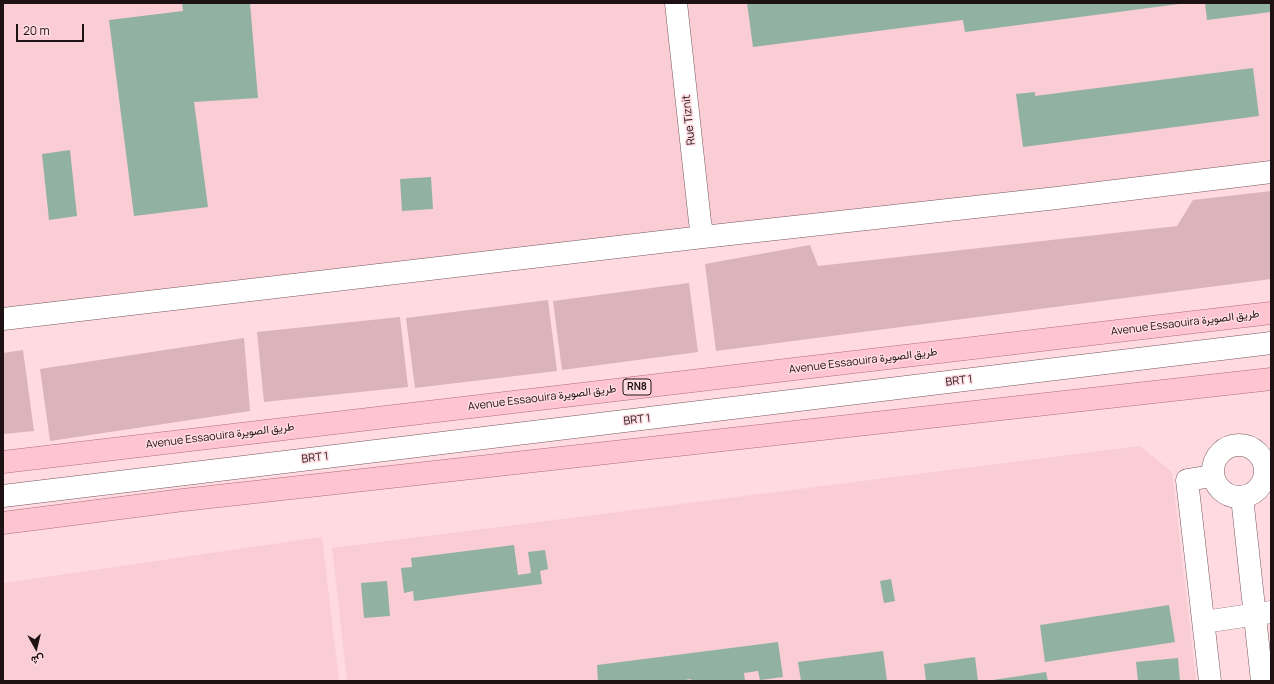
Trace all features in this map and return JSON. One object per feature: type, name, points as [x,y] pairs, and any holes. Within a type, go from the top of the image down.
[{"type":"main road","name":"Avenue Essaouira طريق الصويرة","points":[[3,462],[1271,313]]},
{"type":"main road","points":[[3,523],[206,498],[1271,380]]},
{"type":"street","name":"Rue Tiznit","points":[[676,3],[703,236]]},
{"type":"street","points":[[3,319],[703,236],[1049,199],[1271,172]]},
{"type":"street","name":"BRT 1","points":[[3,496],[1271,343]]},
{"type":"street","points":[[1236,444],[1246,445],[1256,450],[1268,469],[1263,482],[1255,493],[1242,497],[1232,496],[1223,492],[1216,485],[1213,476],[1213,464],[1218,455],[1225,448],[1236,444]]},
{"type":"street","points":[[1210,681],[1188,480],[1213,476]]},
{"type":"street","points":[[1242,497],[1263,614],[1262,681]]},
{"type":"street","points":[[1204,622],[1263,614]]},
{"type":"shaded area","points":[[3,3],[1271,3],[1271,165],[3,312]]},
{"type":"shaded area","points":[[1271,191],[1271,279],[716,351],[705,264],[810,245],[818,266],[1177,226],[1193,200]]},
{"type":"shaded area","points":[[689,283],[698,352],[562,370],[553,301]]},
{"type":"shaded area","points":[[548,300],[557,371],[415,388],[406,318]]},
{"type":"shaded area","points":[[400,317],[408,387],[264,402],[257,332]]},
{"type":"shaded area","points":[[244,338],[250,411],[50,441],[40,369]]},
{"type":"shaded area","points":[[23,350],[34,431],[3,434],[3,353]]},
{"type":"shaded area","points":[[1140,446],[1172,472],[1196,681],[347,681],[332,548]]},
{"type":"shaded area","points":[[322,537],[339,681],[3,681],[3,583]]},
{"type":"building","points":[[182,3],[250,3],[258,98],[194,102],[208,207],[134,216],[109,20],[183,11]]},
{"type":"building","points":[[747,3],[1179,4],[965,32],[963,20],[753,47]]},
{"type":"building","points":[[1205,3],[1271,3],[1271,12],[1207,20]]},
{"type":"building","points":[[1253,68],[1259,116],[1023,147],[1016,94],[1035,92],[1035,96]]},
{"type":"building","points":[[70,150],[77,216],[49,220],[42,154]]},
{"type":"building","points":[[431,177],[433,209],[402,211],[400,179]]},
{"type":"building","points":[[514,545],[518,575],[531,573],[528,552],[545,550],[548,569],[540,571],[542,584],[414,601],[413,591],[404,593],[401,568],[412,567],[411,558]]},
{"type":"building","points":[[891,579],[895,601],[884,603],[880,581]]},
{"type":"building","points":[[387,581],[390,616],[364,618],[361,583]]},
{"type":"building","points":[[1169,605],[1175,642],[1045,662],[1040,625]]},
{"type":"building","points":[[778,642],[783,677],[760,680],[758,671],[744,673],[745,681],[691,681],[691,679],[679,681],[598,681],[597,665]]},
{"type":"building","points":[[883,651],[887,681],[801,681],[798,662]]},
{"type":"building","points":[[975,657],[978,681],[926,681],[924,664]]},
{"type":"building","points":[[1178,658],[1180,681],[1138,681],[1136,662]]},
{"type":"building","points":[[1046,672],[1048,681],[993,681],[993,680]]}]
